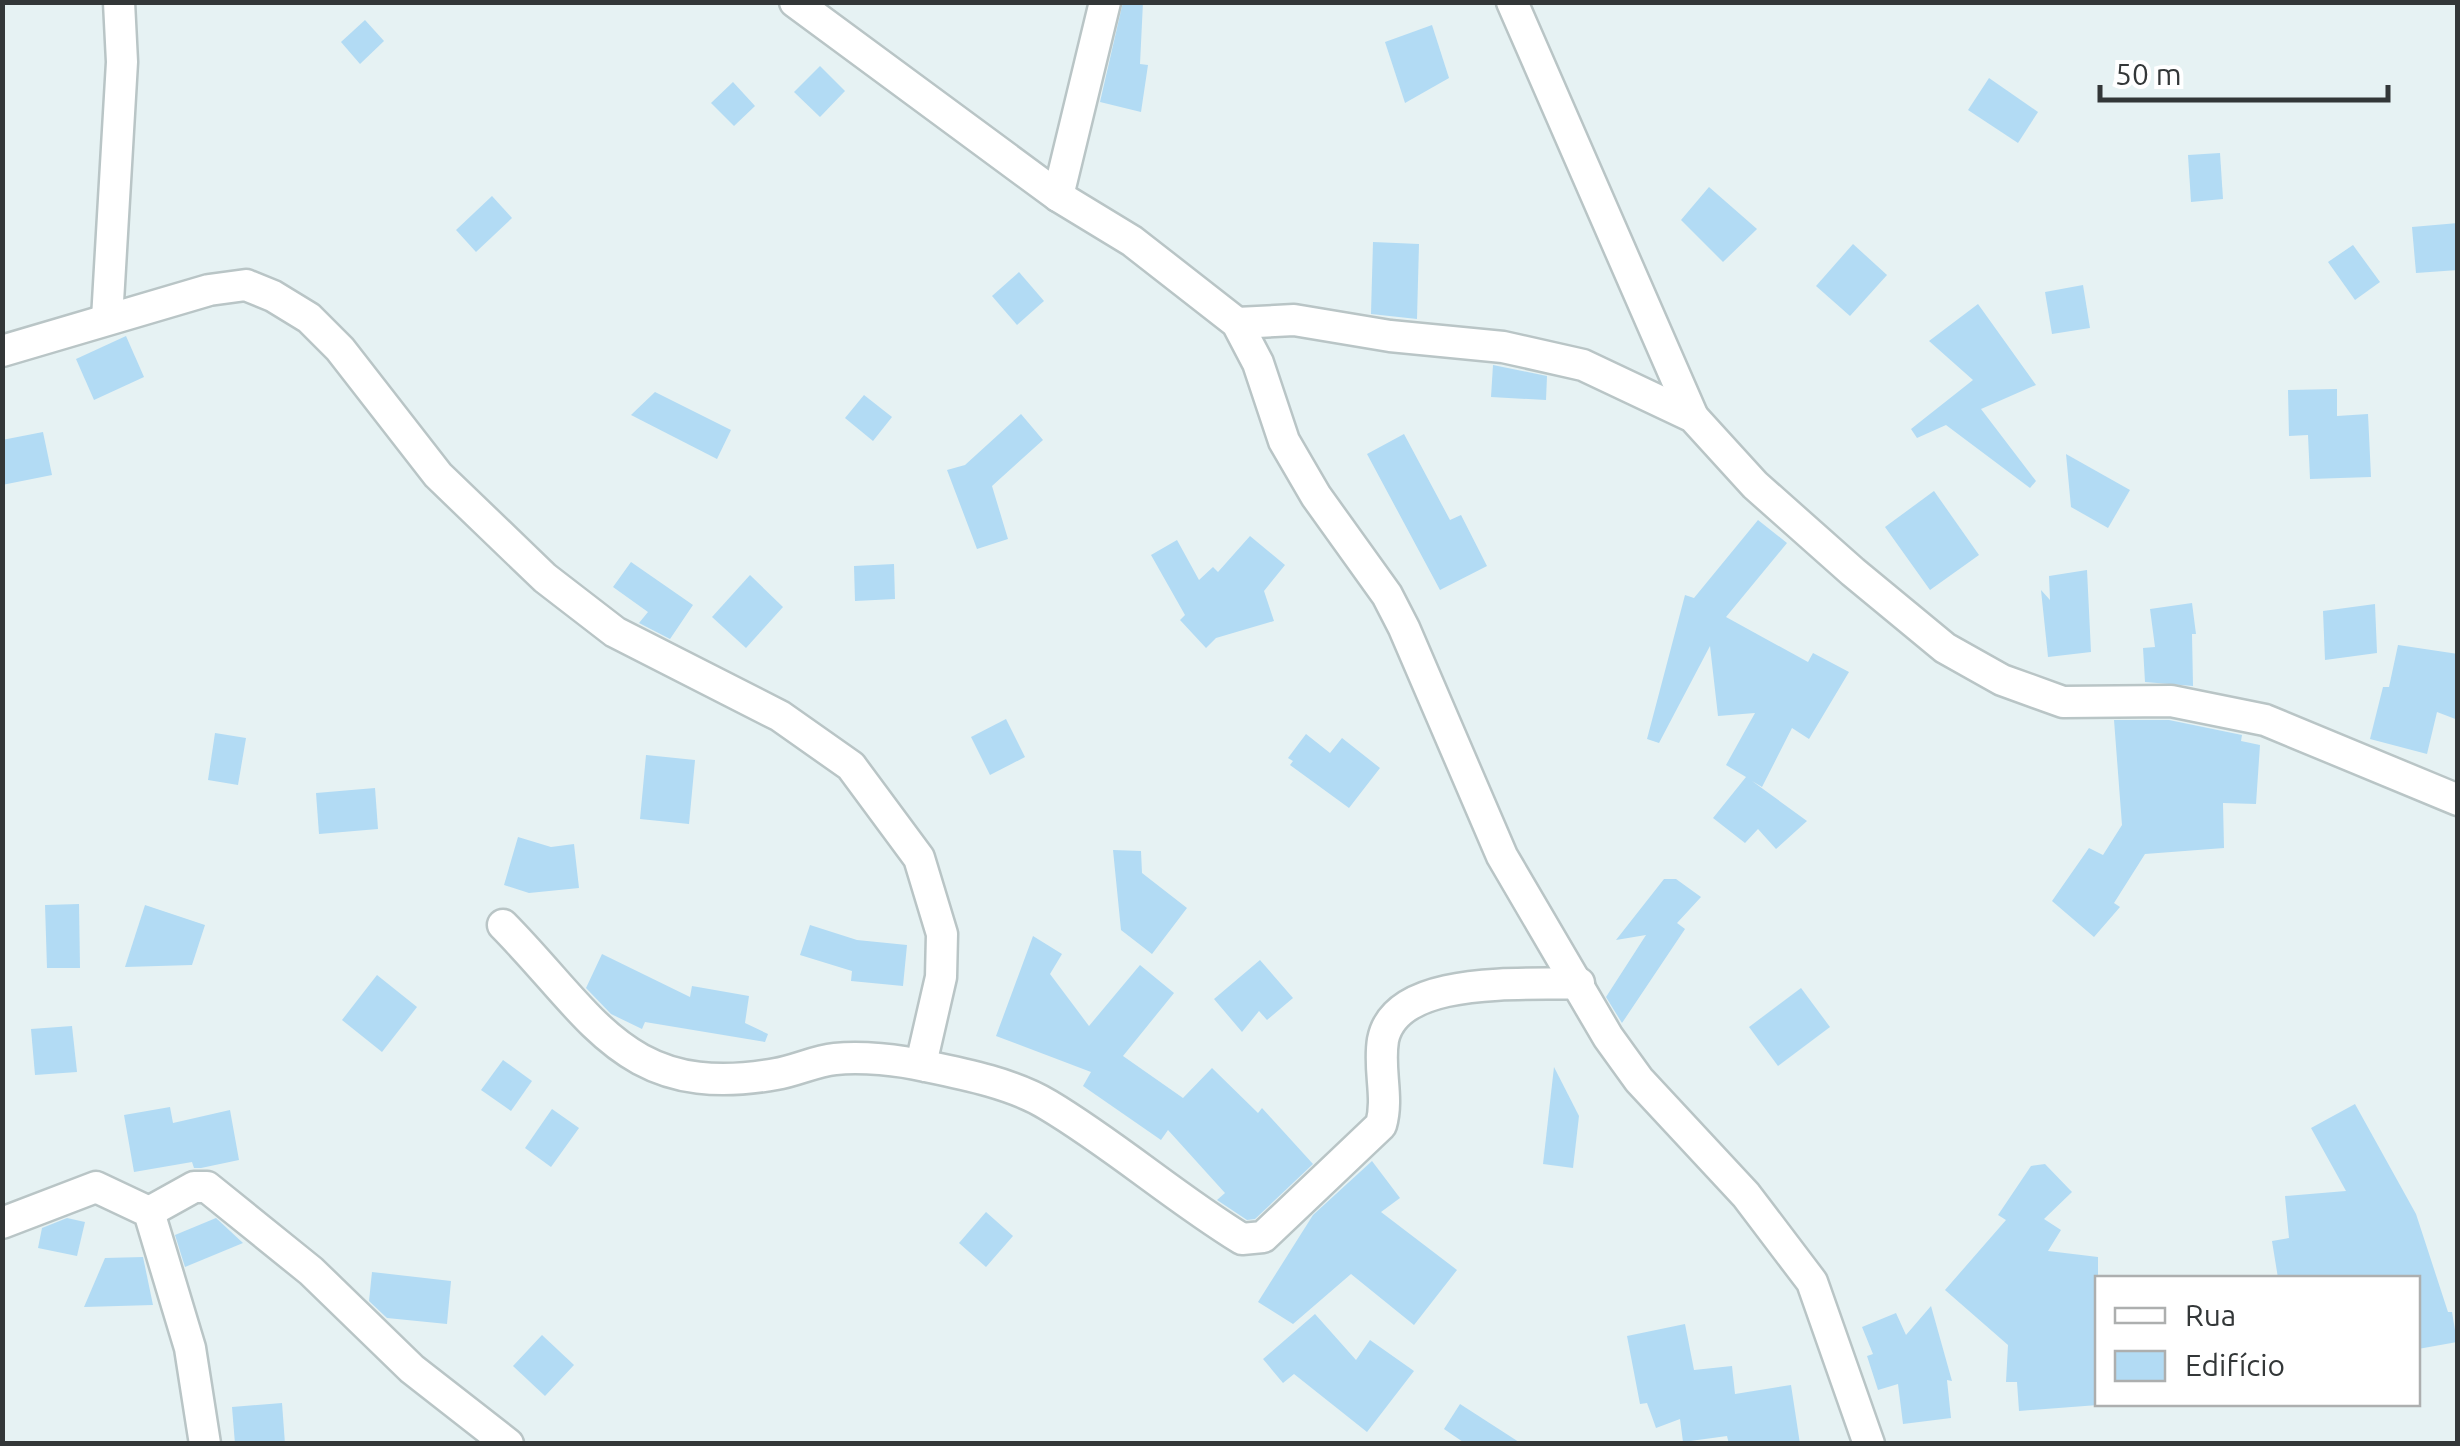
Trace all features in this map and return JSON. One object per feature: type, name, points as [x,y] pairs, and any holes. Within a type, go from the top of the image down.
[{"type":"street","points":[[107,319],[122,62],[119,2]]},
{"type":"street","points":[[795,2],[1058,196],[1132,241],[1237,323],[1258,363],[1284,440],[1316,496],[1388,595],[1502,856],[1608,1038],[1639,1080],[1746,1194],[1812,1282],[1869,1444]]},
{"type":"street","points":[[1058,196],[1105,2]]},
{"type":"street","points":[[1512,2],[1694,418],[1755,484],[1853,572],[1945,648],[2002,680],[2063,702],[2171,700],[2265,720],[2458,800]]},
{"type":"street","points":[[2,351],[209,290],[246,285],[308,318],[340,349],[438,475],[545,578],[615,632],[780,716],[851,766],[919,858],[942,934],[941,976],[922,1064]]},
{"type":"street","points":[[1237,323],[1294,320],[1503,347],[1583,365],[1694,418]]},
{"type":"street","points":[[502,926],[548,971],[592,1027],[647,1066],[705,1081],[775,1074],[836,1059],[922,1064],[1046,1103],[1242,1239],[1263,1237],[1381,1125],[1386,1107],[1380,1068],[1384,1034],[1400,1014],[1428,993],[1449,988],[1579,983]]},
{"type":"street","points":[[2,1224],[96,1187],[149,1212],[190,1348],[204,1444]]},
{"type":"street","points":[[149,1212],[194,1187],[217,1194],[311,1271],[412,1368],[508,1444]]},
{"type":"building","points":[[1123,2],[1143,2],[1140,64],[1148,65],[1141,112],[1100,102]]},
{"type":"building","points":[[365,20],[384,41],[360,64],[341,42]]},
{"type":"building","points":[[1432,25],[1449,78],[1405,103],[1385,42]]},
{"type":"building","points":[[820,66],[845,91],[820,117],[794,92]]},
{"type":"building","points":[[1989,78],[2038,112],[2018,143],[1968,110]]},
{"type":"building","points":[[733,82],[755,106],[734,126],[711,103]]},
{"type":"building","points":[[2220,153],[2223,199],[2191,202],[2188,155]]},
{"type":"building","points":[[1709,187],[1757,229],[1723,262],[1681,220]]},
{"type":"building","points":[[492,196],[512,218],[476,252],[456,230]]},
{"type":"building","points":[[2458,223],[2458,270],[2416,273],[2412,227]]},
{"type":"building","points":[[1373,242],[1419,244],[1417,319],[1371,314]]},
{"type":"building","points":[[1853,244],[1887,275],[1850,316],[1816,286]]},
{"type":"building","points":[[2353,245],[2380,282],[2355,300],[2328,262]]},
{"type":"building","points":[[1019,272],[1044,301],[1017,325],[992,296]]},
{"type":"building","points":[[2083,285],[2090,328],[2052,334],[2045,292]]},
{"type":"building","points":[[1978,304],[2036,385],[1981,409],[2036,481],[2030,488],[1946,425],[1917,438],[1911,429],[1973,380],[1929,341]]},
{"type":"building","points":[[126,336],[144,377],[94,400],[76,359]]},
{"type":"building","points":[[1493,365],[1547,376],[1546,400],[1491,397]]},
{"type":"building","points":[[2337,389],[2337,416],[2368,414],[2371,477],[2310,479],[2308,435],[2289,436],[2288,390]]},
{"type":"building","points":[[655,392],[731,430],[717,459],[631,415]]},
{"type":"building","points":[[864,395],[892,417],[873,441],[845,418]]},
{"type":"building","points":[[1021,414],[1043,440],[992,486],[1008,539],[977,549],[947,470],[965,465]]},
{"type":"building","points":[[43,432],[52,475],[2,485],[2,440]]},
{"type":"building","points":[[1404,434],[1450,520],[1461,515],[1487,566],[1440,590],[1367,454]]},
{"type":"building","points":[[2066,454],[2130,490],[2108,528],[2071,507]]},
{"type":"building","points":[[1934,491],[1979,555],[1930,590],[1885,527]]},
{"type":"building","points":[[1758,520],[1787,543],[1726,617],[1808,662],[1813,653],[1849,672],[1809,739],[1792,728],[1762,787],[1752,781],[1807,821],[1776,849],[1758,829],[1745,843],[1713,818],[1746,777],[1726,765],[1755,713],[1718,716],[1710,646],[1659,743],[1647,739],[1685,595],[1694,598]]},
{"type":"building","points":[[1250,536],[1285,565],[1264,591],[1274,621],[1216,638],[1206,648],[1180,620],[1185,615],[1151,555],[1177,540],[1199,580],[1213,567],[1218,572]]},
{"type":"building","points":[[631,562],[693,605],[670,639],[639,623],[648,612],[613,587]]},
{"type":"building","points":[[894,564],[895,599],[855,601],[854,566]]},
{"type":"building","points":[[2087,570],[2091,652],[2048,657],[2041,590],[2050,600],[2049,576]]},
{"type":"building","points":[[750,575],[783,607],[746,648],[712,617]]},
{"type":"building","points":[[2192,603],[2196,634],[2192,634],[2193,686],[2145,682],[2143,648],[2155,647],[2150,609]]},
{"type":"building","points":[[2375,604],[2377,653],[2325,660],[2323,611]]},
{"type":"building","points":[[2398,645],[2458,654],[2458,720],[2437,712],[2427,754],[2370,739],[2383,687],[2389,687]]},
{"type":"building","points":[[1006,719],[1025,757],[990,775],[971,737]]},
{"type":"building","points":[[2114,720],[2169,720],[2242,735],[2241,741],[2260,745],[2256,804],[2223,803],[2224,848],[2145,854],[2114,903],[2120,907],[2094,937],[2052,901],[2089,848],[2103,855],[2122,825]]},
{"type":"building","points":[[215,733],[246,738],[238,785],[208,780]]},
{"type":"building","points":[[1306,734],[1330,753],[1342,738],[1380,768],[1349,808],[1290,765],[1293,761],[1288,758]]},
{"type":"building","points":[[646,755],[695,760],[689,824],[640,819]]},
{"type":"building","points":[[375,788],[378,829],[319,834],[316,793]]},
{"type":"building","points":[[518,837],[551,847],[574,844],[579,888],[529,893],[504,885]]},
{"type":"building","points":[[1113,850],[1141,851],[1142,873],[1187,908],[1152,954],[1121,930]]},
{"type":"building","points":[[1664,879],[1676,879],[1701,897],[1677,923],[1685,929],[1622,1023],[1606,997],[1646,935],[1616,940]]},
{"type":"building","points":[[79,904],[80,968],[47,968],[45,905]]},
{"type":"building","points":[[145,905],[205,925],[192,965],[125,967]]},
{"type":"building","points":[[810,925],[857,940],[907,945],[903,986],[851,981],[852,971],[800,955]]},
{"type":"building","points":[[1033,936],[1062,954],[1050,974],[1089,1026],[1140,965],[1174,993],[1123,1056],[1183,1098],[1212,1068],[1258,1113],[1262,1108],[1313,1164],[1255,1219],[1247,1220],[1217,1200],[1225,1193],[1168,1130],[1161,1140],[1083,1086],[1091,1072],[996,1036]]},
{"type":"building","points":[[602,954],[690,997],[692,986],[749,996],[745,1023],[768,1034],[765,1042],[645,1022],[642,1029],[611,1014],[586,988]]},
{"type":"building","points":[[1260,960],[1293,998],[1267,1020],[1259,1011],[1242,1032],[1214,999]]},
{"type":"building","points":[[377,975],[417,1007],[382,1052],[342,1020]]},
{"type":"building","points":[[1801,988],[1830,1027],[1778,1066],[1749,1027]]},
{"type":"building","points":[[72,1026],[77,1072],[35,1075],[31,1029]]},
{"type":"building","points":[[503,1060],[532,1081],[511,1111],[481,1090]]},
{"type":"building","points":[[1554,1067],[1579,1116],[1573,1168],[1543,1164]]},
{"type":"building","points":[[2355,1104],[2416,1214],[2448,1312],[2452,1312],[2457,1342],[2420,1349],[2420,1276],[2278,1276],[2272,1241],[2289,1238],[2285,1196],[2346,1191],[2311,1128]]},
{"type":"building","points":[[170,1107],[173,1123],[230,1110],[239,1160],[201,1168],[194,1168],[192,1162],[134,1172],[124,1115]]},
{"type":"building","points":[[552,1109],[579,1128],[551,1167],[525,1148]]},
{"type":"building","points":[[1372,1161],[1400,1198],[1381,1212],[1457,1270],[1414,1325],[1351,1274],[1293,1324],[1258,1302],[1313,1215]]},
{"type":"building","points":[[2045,1164],[2072,1192],[2044,1219],[2061,1230],[2048,1251],[2098,1257],[2095,1405],[2019,1411],[2017,1382],[2006,1382],[2008,1345],[1945,1290],[2006,1220],[1998,1215],[2031,1166]]},
{"type":"building","points":[[986,1212],[1013,1236],[986,1267],[959,1243]]},
{"type":"building","points":[[67,1218],[85,1222],[77,1256],[38,1248],[42,1228]]},
{"type":"building","points":[[216,1218],[243,1243],[185,1267],[175,1235]]},
{"type":"building","points":[[143,1257],[153,1305],[84,1307],[105,1258]]},
{"type":"building","points":[[372,1272],[451,1281],[447,1324],[387,1318],[369,1301]]},
{"type":"building","points":[[1931,1306],[1952,1381],[1947,1380],[1951,1418],[1903,1424],[1898,1384],[1878,1390],[1867,1356],[1873,1354],[1862,1327],[1896,1313],[1906,1335]]},
{"type":"building","points":[[1315,1314],[1356,1360],[1370,1340],[1414,1371],[1367,1432],[1294,1374],[1283,1383],[1263,1359]]},
{"type":"building","points":[[1685,1324],[1694,1370],[1732,1366],[1735,1394],[1791,1385],[1800,1444],[1729,1444],[1727,1436],[1683,1442],[1680,1419],[1656,1428],[1647,1403],[1640,1404],[1627,1336]]},
{"type":"building","points":[[542,1335],[574,1365],[545,1396],[513,1366]]},
{"type":"building","points":[[282,1403],[285,1444],[235,1444],[232,1407]]},
{"type":"building","points":[[1460,1404],[1522,1444],[1466,1444],[1444,1429]]}]
